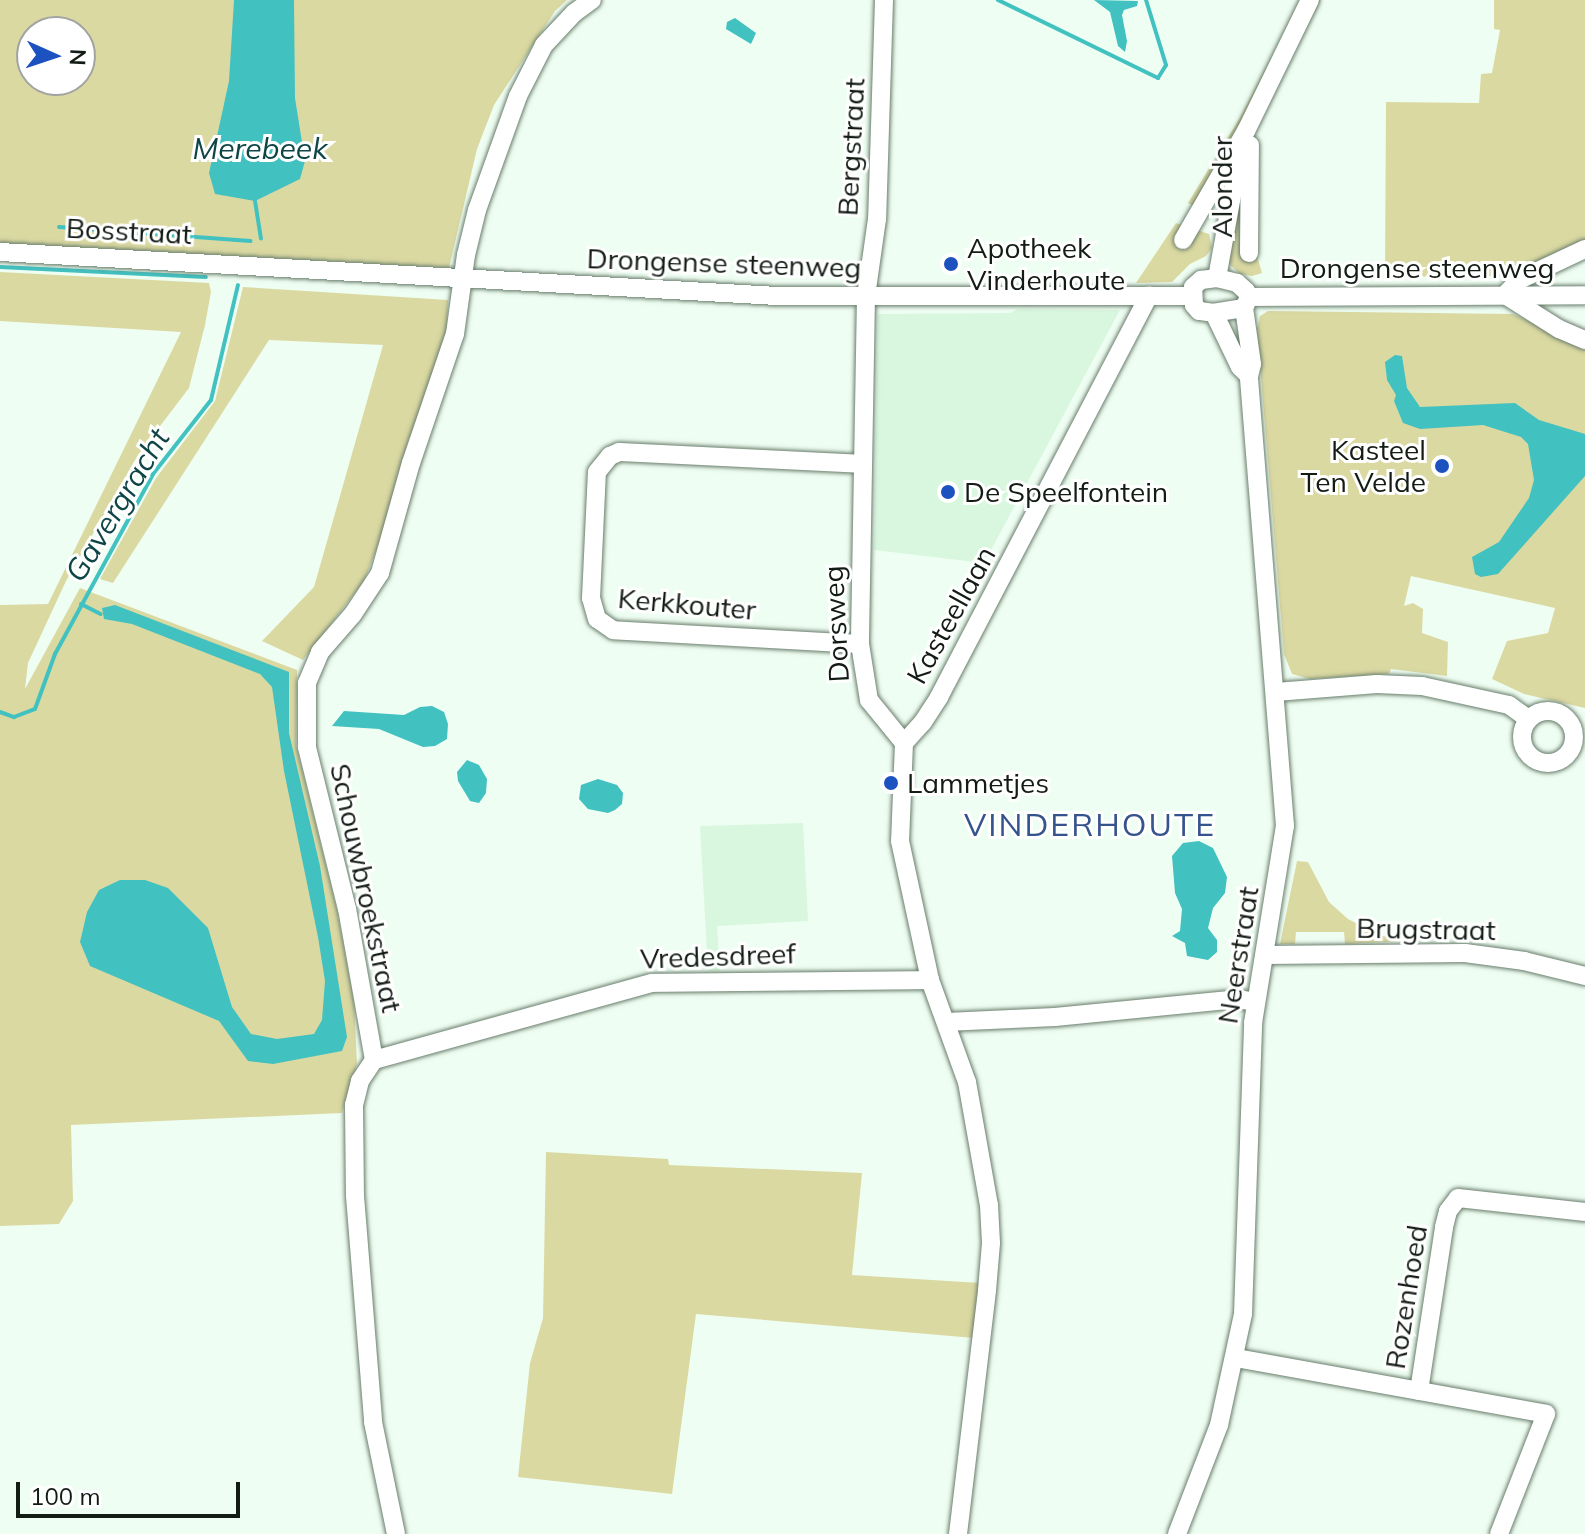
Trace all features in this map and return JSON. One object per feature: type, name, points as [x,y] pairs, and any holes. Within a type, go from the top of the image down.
[{"type":"street","name":"Schouwbroekstraat","points":[[374,1060],[347,909],[307,747],[307,683],[320,652],[353,614],[380,573],[415,451],[455,334],[462,280],[477,210],[528,76],[544,45],[560,26],[592,0]]},
{"type":"street","name":"Bergstraat","points":[[866,296],[877,219],[884,0]]},
{"type":"street","points":[[1183,240],[1246,130],[1310,0]]},
{"type":"street","points":[[1214,313],[1199,311],[1191,296],[1201,280],[1217,278],[1246,130]]},
{"type":"street","name":"Alonder","points":[[1246,130],[1249,253]]},
{"type":"street","points":[[1585,249],[1519,280],[1505,295],[1559,329],[1585,340]]},
{"type":"street","name":"Bosstraat","points":[[0,252],[256,267]]},
{"type":"street","name":"Drongense steenweg","points":[[256,267],[462,280],[866,296],[1191,296]]},
{"type":"street","name":"Drongense steenweg","points":[[1217,278],[1237,283],[1247,302]]},
{"type":"street","name":"Drongense steenweg","points":[[1214,313],[1247,302],[1585,295]]},
{"type":"street","name":"Dorsweg","points":[[866,296],[860,644],[869,700],[904,743]]},
{"type":"street","name":"Kasteellaan","points":[[904,743],[923,722],[939,697],[1149,296]]},
{"type":"street","name":"Neerstraat","points":[[1177,1534],[1219,1425],[1236,1358],[1246,1268],[1256,1002],[1285,826],[1249,376],[1252,364],[1247,302]]},
{"type":"street","name":"Neerstraat","points":[[1214,313],[1218,328],[1249,376]]},
{"type":"street","name":"Kerkkouter","points":[[860,644],[613,630],[597,619],[591,598],[597,472],[610,456],[619,452],[861,464]]},
{"type":"street","points":[[1276,692],[1377,684],[1422,686],[1509,705],[1528,719]]},
{"type":"street","points":[[904,743],[900,841],[930,980],[967,1082],[978,1134],[991,1243],[958,1534]]},
{"type":"street","name":"Brugstraat","points":[[1265,955],[1465,953],[1524,961],[1585,976]]},
{"type":"street","name":"Vredesdreef","points":[[374,1060],[652,983],[930,980]]},
{"type":"street","points":[[946,1022],[1055,1017],[1237,999],[1256,1002]]},
{"type":"street","points":[[374,1060],[360,1081],[354,1105],[355,1196],[373,1422],[396,1534]]},
{"type":"street","name":"Rozenhoed","points":[[1419,1391],[1444,1227],[1448,1211],[1458,1198],[1585,1212]]},
{"type":"street","name":"Rozenhoed","points":[[1236,1358],[1546,1414],[1499,1534]]},
{"type":"shaded area","points":[[0,0],[567,0],[555,11],[494,105],[477,149],[449,268],[0,243]]},
{"type":"shaded area","points":[[1301,0],[1321,0],[1259,119],[1195,207],[1188,203],[1241,116]]},
{"type":"shaded area","points":[[1494,0],[1585,0],[1585,244],[1510,276],[1385,277],[1386,102],[1479,103],[1481,74],[1492,73],[1500,30],[1494,29]]},
{"type":"shaded area","points":[[1243,177],[1240,254],[1257,256],[1262,273],[1252,276],[1240,274],[1228,263]]},
{"type":"shaded area","points":[[1176,223],[1209,234],[1212,248],[1172,282],[1136,283]]},
{"type":"shaded area","points":[[0,272],[209,283],[211,292],[205,325],[189,388],[138,455],[66,581],[28,663],[25,689],[80,588],[297,670],[296,745],[337,910],[354,1001],[357,1064],[342,1113],[71,1125],[73,1201],[59,1224],[0,1226],[0,605],[48,604],[181,332],[0,321]]},
{"type":"shaded area","points":[[243,287],[448,300],[447,327],[433,377],[408,442],[383,533],[364,581],[303,660],[262,641],[314,587],[383,345],[269,340],[113,583],[100,579],[156,478],[215,401]]},
{"type":"shaded area","name":"De Speelfontein","points":[[1018,309],[1120,310],[984,563],[874,550],[878,314],[1011,313]]},
{"type":"shaded area","points":[[1268,311],[1513,314],[1585,346],[1585,708],[1524,694],[1492,679],[1507,641],[1548,633],[1555,608],[1411,576],[1404,606],[1413,603],[1423,609],[1422,633],[1448,642],[1447,676],[1391,669],[1389,674],[1310,679],[1292,674],[1284,654],[1257,329],[1260,316]]},
{"type":"shaded area","points":[[803,823],[808,921],[717,926],[720,971],[708,971],[700,826]]},
{"type":"shaded area","points":[[1297,861],[1308,862],[1329,902],[1348,919],[1379,935],[1406,941],[1345,944],[1344,932],[1296,932],[1295,944],[1280,944]]},
{"type":"shaded area","points":[[546,1152],[668,1159],[669,1165],[862,1173],[852,1275],[980,1283],[974,1338],[696,1314],[672,1494],[518,1477],[530,1363],[543,1318]]},
{"type":"water","name":"Merebeek","points":[[234,0],[294,0],[295,98],[305,161],[300,179],[255,201],[215,194],[209,173],[229,81]]},
{"type":"water","points":[[1094,0],[1138,1],[1137,6],[1124,10],[1122,15],[1127,41],[1125,52],[1118,46],[1110,12]]},
{"type":"water","points":[[735,18],[756,33],[751,44],[726,29],[727,22]]},
{"type":"water","points":[[1395,355],[1402,356],[1407,388],[1420,407],[1515,403],[1539,420],[1585,434],[1585,476],[1498,574],[1481,577],[1475,574],[1472,557],[1499,542],[1529,498],[1534,480],[1528,444],[1521,437],[1483,425],[1420,429],[1403,423],[1394,401],[1396,395],[1387,380],[1385,362]]},
{"type":"water","points":[[115,605],[289,672],[289,733],[320,866],[347,1037],[342,1051],[273,1064],[248,1061],[219,1021],[90,966],[80,942],[87,912],[99,890],[120,880],[145,880],[168,888],[208,928],[232,1007],[251,1034],[277,1039],[314,1034],[322,1020],[325,981],[284,771],[272,687],[260,674],[132,624],[104,619],[102,608]]},
{"type":"water","points":[[432,706],[444,712],[448,724],[447,739],[435,746],[423,747],[379,729],[332,726],[344,711],[404,715],[420,707]]},
{"type":"water","points":[[467,760],[479,765],[487,779],[486,793],[479,803],[470,801],[458,781],[457,772]]},
{"type":"water","points":[[598,779],[617,785],[623,793],[622,804],[608,813],[588,809],[579,799],[581,785]]},
{"type":"water","points":[[1199,841],[1213,848],[1227,877],[1225,893],[1213,908],[1208,928],[1217,940],[1217,952],[1208,960],[1187,956],[1185,943],[1172,936],[1180,931],[1182,909],[1175,893],[1172,856],[1183,843]]},
{"type":"waterway","points":[[998,0],[1158,78],[1166,65],[1146,0]]},
{"type":"waterway","name":"Gavergracht","points":[[255,201],[261,239]]},
{"type":"waterway","points":[[59,227],[250,241]]},
{"type":"waterway","points":[[0,267],[206,277]]},
{"type":"waterway","name":"Gavergracht","points":[[0,712],[14,717],[35,709],[55,654],[153,474],[211,400],[238,285]]},
{"type":"waterway","points":[[81,604],[101,614]]},
{"type":"place","name":"Apotheek Vinderhoute","points":[[951,264]]},
{"type":"place","name":"Kasteel Ten Velde","points":[[1442,466]]},
{"type":"place","name":"De Speelfontein","points":[[948,492]]},
{"type":"place","name":"Lammetjes","points":[[891,783]]},
{"type":"district","name":"VINDERHOUTE","points":[[1090,824]]}]
